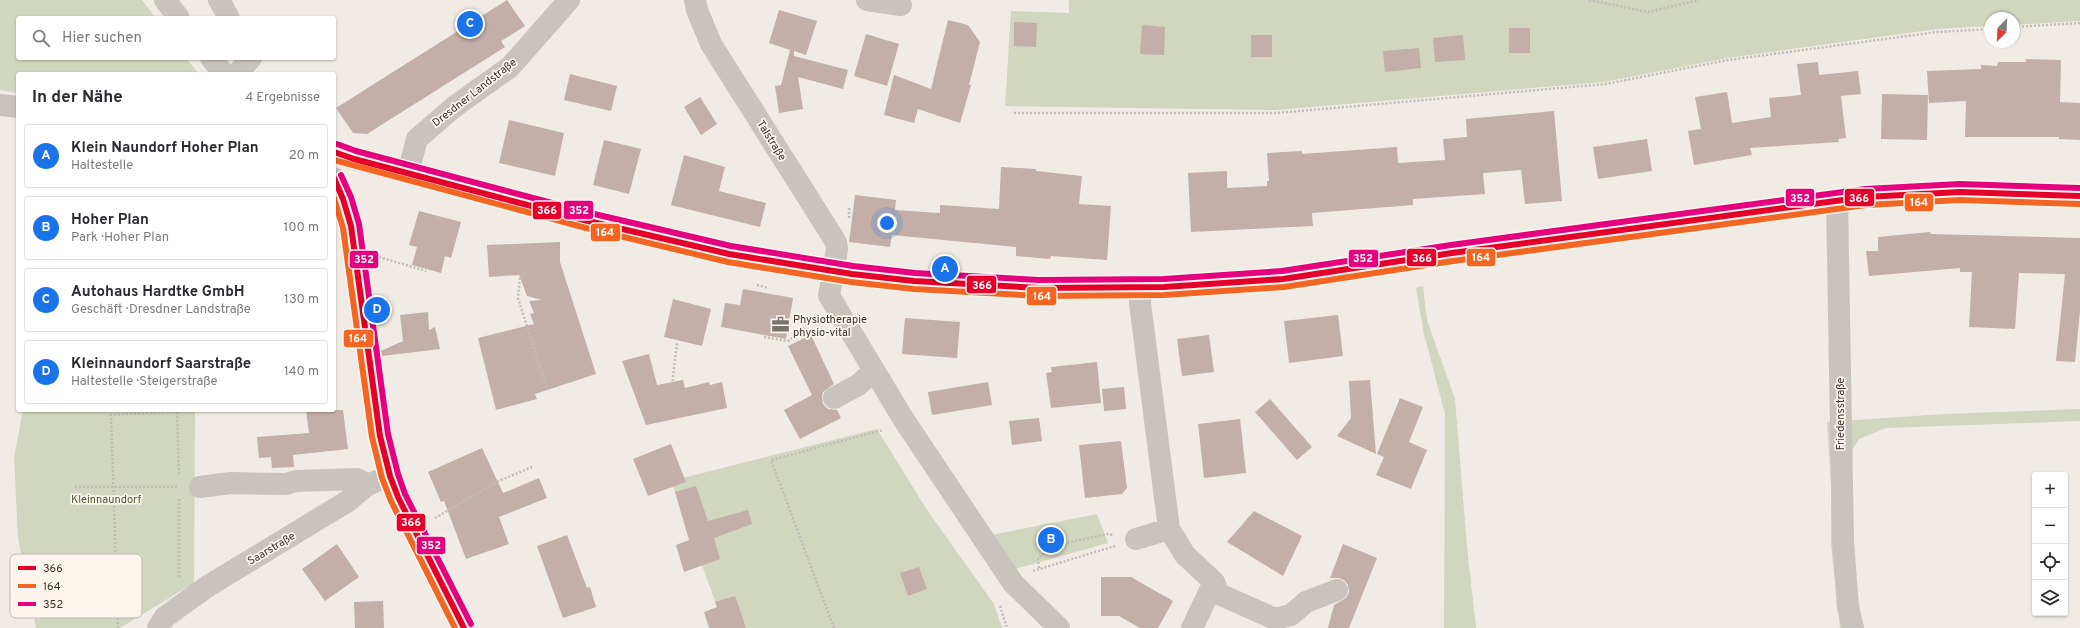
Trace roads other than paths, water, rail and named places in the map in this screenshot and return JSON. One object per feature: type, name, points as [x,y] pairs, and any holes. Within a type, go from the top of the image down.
[{"type":"street","points":[[165,0],[177,16]]},
{"type":"street","points":[[219,0],[228,16]]},
{"type":"street","name":"Dresdner Landstraße","points":[[408,172],[417,139],[454,107],[510,67],[569,0]]},
{"type":"street","points":[[867,0],[900,5]]},
{"type":"street","name":"Talstraße","points":[[700,3],[711,44],[836,242],[837,249],[829,296],[866,378]]},
{"type":"street","points":[[213,60],[222,72]]},
{"type":"street","points":[[239,72],[249,60]]},
{"type":"street","points":[[0,105],[16,107]]},
{"type":"street","points":[[336,153],[354,159],[408,172],[627,231],[727,253],[833,272],[937,283],[1043,288],[1140,288],[1230,284],[1311,275],[1538,241],[1886,194],[1977,192],[2080,196]]},
{"type":"street","points":[[336,183],[343,199],[351,226],[380,436],[390,476],[398,497],[458,625]]},
{"type":"street","name":"Friedensstraße","points":[[1837,200],[1843,540],[1848,607],[1852,628]]},
{"type":"street","points":[[1140,288],[1140,304],[1169,529],[1185,555],[1214,582],[1219,594],[1275,619],[1291,615],[1306,602],[1337,590]]},
{"type":"street","points":[[835,389],[866,378],[910,429],[1013,583],[1059,628]]},
{"type":"street","name":"Saarstraße","points":[[141,628],[161,623],[208,586],[348,501],[367,485],[390,476]]},
{"type":"street","points":[[189,487],[231,484],[286,484],[296,481],[357,479],[367,485]]},
{"type":"street","points":[[1136,539],[1169,529]]},
{"type":"street","points":[[1192,628],[1214,582]]},
{"type":"place","name":"Autohaus Hardtke GmbH","points":[[470,24]]},
{"type":"place","name":"Klein Naundorf Hoher Plan","points":[[945,269]]},
{"type":"place","name":"Kleinnaundorf Saarstraße","points":[[377,310]]},
{"type":"place","name":"Physiotherapie physio-vital","points":[[780,325]]},
{"type":"place","name":"Hoher Plan","points":[[1051,540]]},
{"type":"park label","name":"Kleinnaundorf","points":[[106,499]]}]
